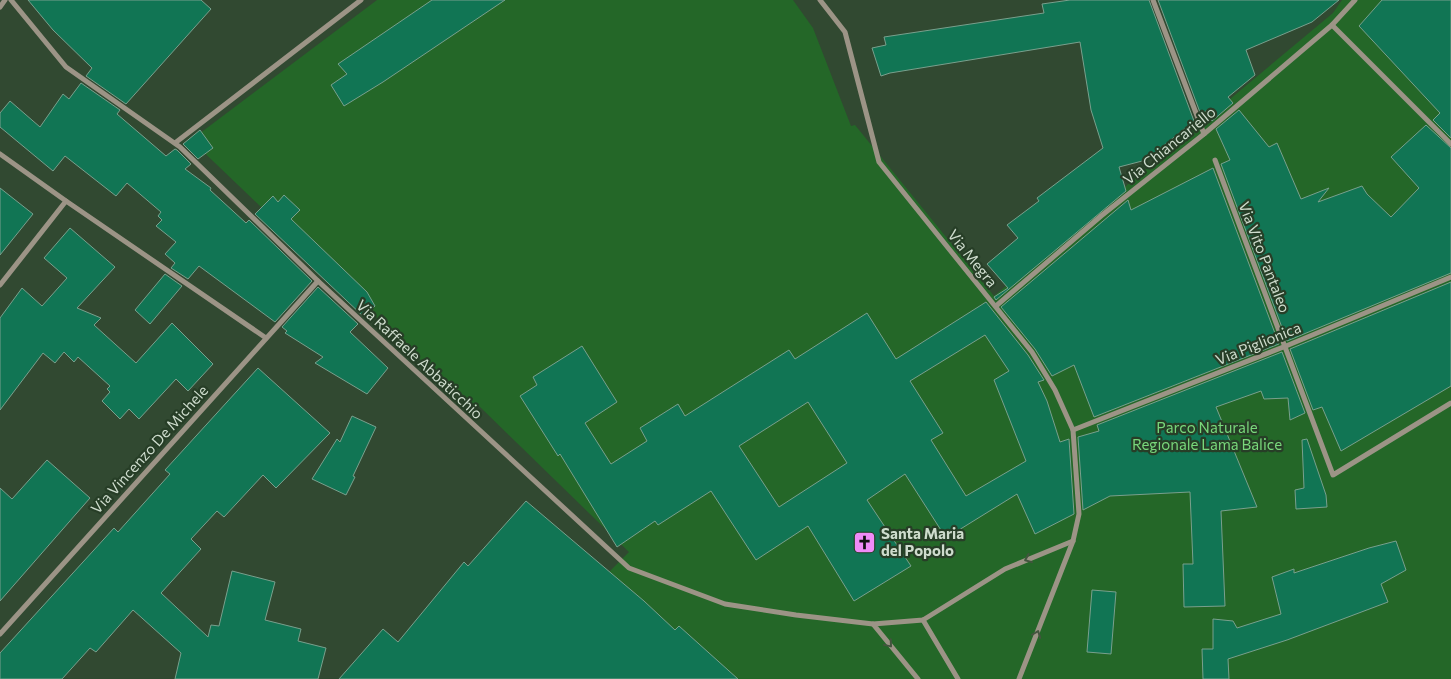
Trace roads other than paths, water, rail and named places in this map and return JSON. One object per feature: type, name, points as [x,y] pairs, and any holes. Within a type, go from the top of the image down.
[{"type":"street","points":[[0,7],[5,0]]},
{"type":"street","name":"Via Raffaele Abbaticchio","points":[[11,0],[66,67],[175,143],[318,282],[629,568],[725,604],[873,624],[923,620]]},
{"type":"street","points":[[175,143],[361,0]]},
{"type":"street","name":"Via Megra","points":[[820,0],[845,32],[879,162],[1032,352],[1055,390],[1073,430],[1079,514],[1073,541],[1019,679]]},
{"type":"street","points":[[1153,0],[1204,134]]},
{"type":"street","name":"Via Chiancariello","points":[[996,306],[1101,216],[1204,134],[1332,25],[1355,0]]},
{"type":"street","points":[[1332,25],[1451,144]]},
{"type":"street","points":[[0,154],[266,338]]},
{"type":"street","name":"Via Vito Pantaleo","points":[[1215,160],[1333,476],[1451,403]]},
{"type":"street","points":[[0,285],[66,201]]},
{"type":"street","name":"Via Piglionica","points":[[1073,430],[1286,346],[1451,277]]},
{"type":"street","name":"Via Vincenzo De Michele","points":[[0,634],[318,282]]},
{"type":"street","points":[[958,679],[923,620],[1005,569],[1073,541]]},
{"type":"street","points":[[873,624],[918,679]]},
{"type":"place","name":"Santa Maria del Popolo","points":[[865,542]]},
{"type":"park label","name":"Parco Naturale Regionale Lama Balice","points":[[1207,436]]}]
